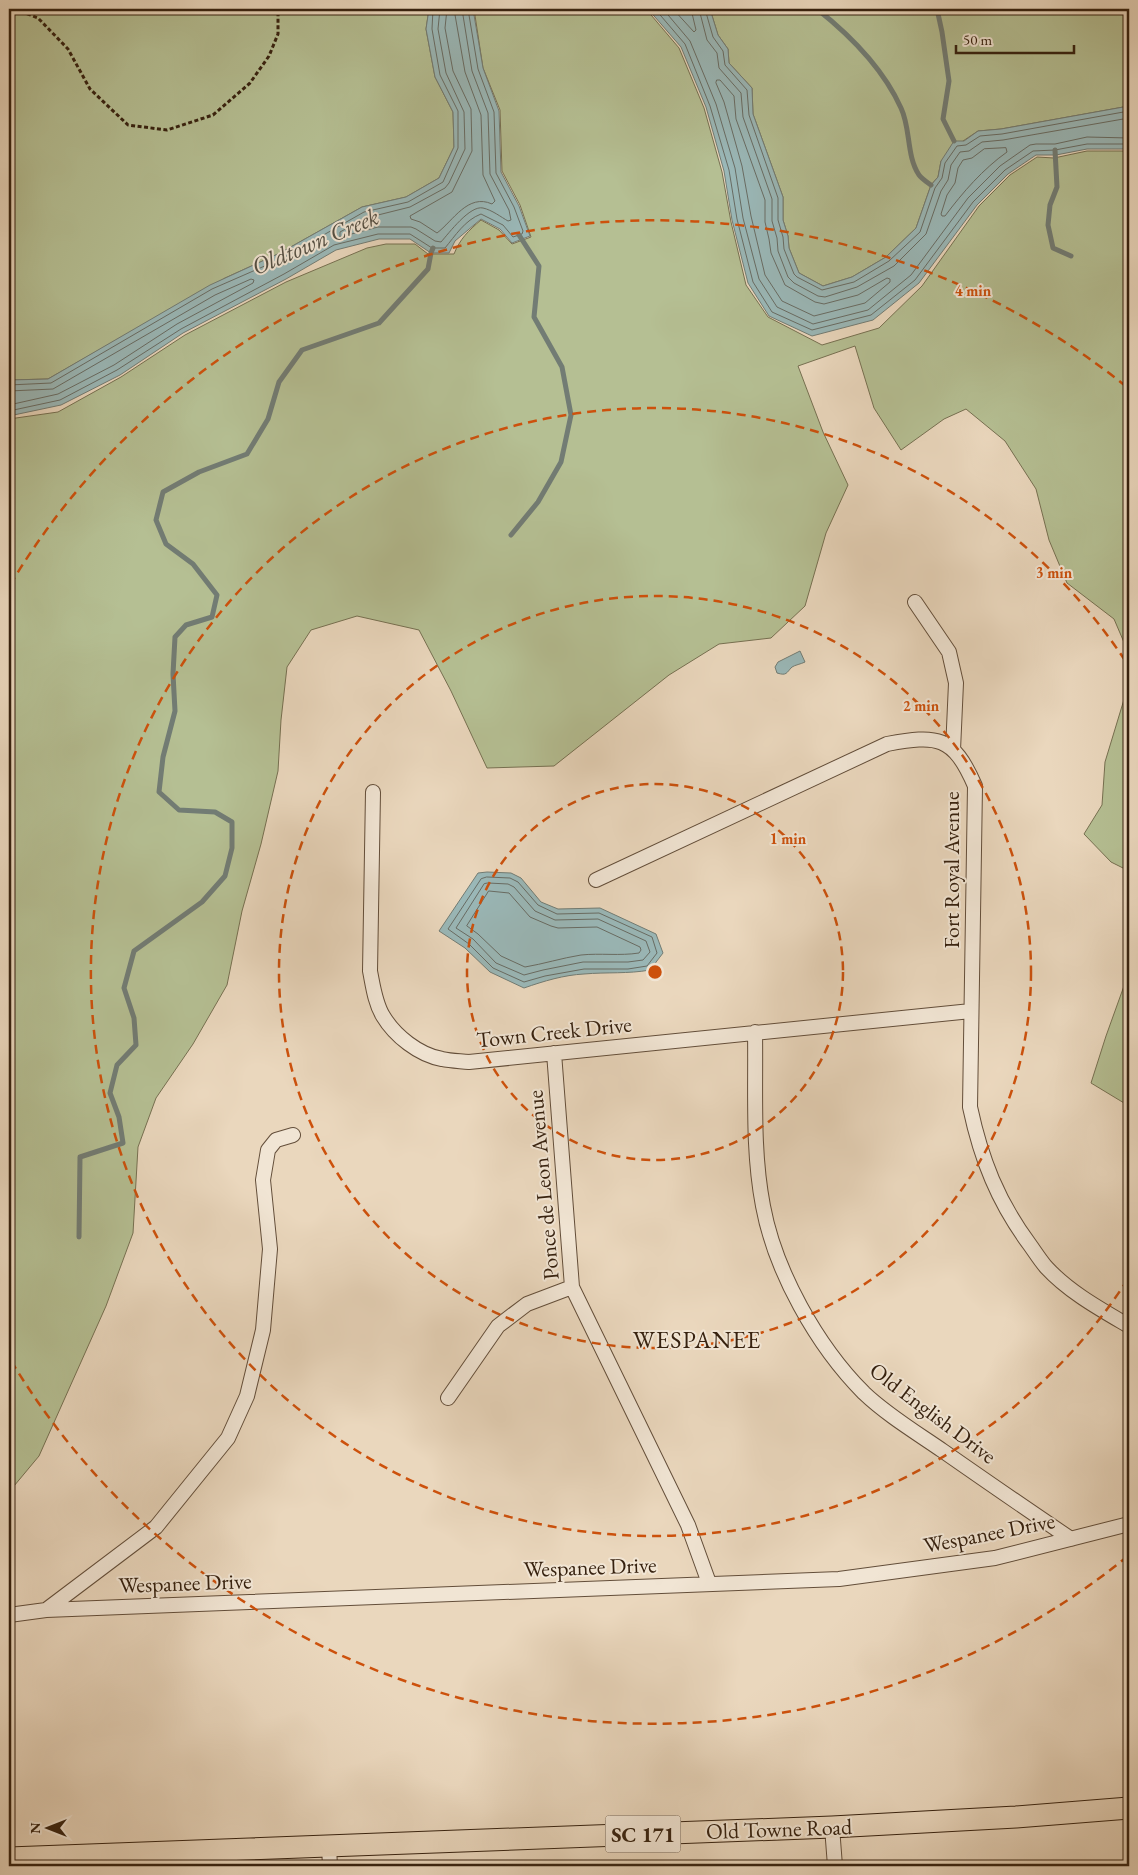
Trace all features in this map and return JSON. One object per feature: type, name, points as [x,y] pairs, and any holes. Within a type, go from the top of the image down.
[{"type":"main road","name":"Old Towne Road","points":[[9,1858],[330,1856],[1126,1810]]},
{"type":"street","points":[[915,602],[949,652],[956,683],[953,750]]},
{"type":"street","name":"Fort Royal Avenue","points":[[596,880],[887,744],[917,738],[939,740],[953,750],[968,769],[975,786],[970,1107],[978,1143],[990,1177],[1014,1224],[1046,1267],[1087,1302],[1129,1326]]},
{"type":"street","name":"Town Creek Drive","points":[[373,792],[370,971],[376,998],[382,1016],[396,1033],[418,1050],[441,1059],[469,1062],[971,1011]]},
{"type":"street","name":"Old English Drive","points":[[755,1032],[758,1164],[763,1207],[779,1262],[802,1309],[829,1353],[865,1393],[903,1424],[1071,1539]]},
{"type":"street","name":"Ponce de Leon Avenue","points":[[554,1053],[572,1287],[688,1525],[709,1583]]},
{"type":"street","points":[[46,1610],[156,1527],[228,1438],[248,1396],[263,1330],[270,1249],[263,1180],[268,1150],[276,1140],[293,1135]]},
{"type":"street","points":[[448,1398],[498,1326],[527,1304],[572,1287]]},
{"type":"street","name":"Wespanee Drive","points":[[9,1615],[46,1610],[839,1579],[995,1558],[1129,1524]]},
{"type":"street","points":[[832,1827],[835,1866]]},
{"type":"path","points":[[15,9],[38,18],[68,49],[90,89],[128,125],[167,130],[213,115],[250,82],[269,56],[278,34],[278,9]]},
{"type":"green space","points":[[9,9],[429,9],[426,29],[435,77],[453,112],[454,147],[439,178],[406,197],[362,207],[280,253],[225,278],[48,379],[9,380]]},
{"type":"green space","points":[[474,9],[646,9],[679,48],[704,108],[722,172],[731,222],[746,285],[768,317],[822,345],[879,328],[922,286],[979,206],[1010,175],[1037,157],[1054,158],[1087,151],[1129,151],[1129,654],[1114,619],[1067,583],[1049,540],[1036,489],[1005,441],[966,409],[944,419],[901,450],[874,408],[855,346],[798,366],[823,432],[848,485],[826,533],[805,606],[771,638],[719,644],[669,675],[554,766],[487,768],[451,691],[419,630],[357,616],[311,630],[287,667],[278,771],[261,844],[242,911],[227,985],[193,1044],[156,1098],[138,1147],[133,1233],[106,1306],[39,1456],[9,1492],[9,419],[58,412],[121,377],[185,335],[286,282],[367,248],[386,244],[415,244],[428,254],[454,254],[465,236],[481,220],[499,230],[512,244],[531,237],[520,205],[502,171],[500,110],[483,68]]},
{"type":"green space","points":[[710,9],[1129,9],[1129,106],[1001,129],[978,131],[963,141],[941,161],[938,177],[931,185],[916,228],[886,257],[852,277],[823,286],[799,273],[789,248],[788,236],[783,220],[783,197],[753,114],[752,88],[729,63],[728,49],[718,35]]},
{"type":"green space","points":[[1129,683],[1129,871],[1111,862],[1084,834],[1102,805],[1105,762]]},
{"type":"green space","points":[[1129,972],[1129,1106],[1091,1083]]},
{"type":"water","name":"Oldtown Creek","points":[[429,9],[473,9],[483,68],[499,111],[501,172],[519,206],[530,236],[512,243],[500,229],[481,219],[455,241],[449,253],[431,253],[410,239],[379,239],[336,250],[286,279],[183,333],[120,375],[61,405],[9,416],[9,380],[48,379],[210,285],[280,253],[362,207],[406,197],[439,178],[454,147],[453,112],[435,77],[426,29]]},
{"type":"water","points":[[648,9],[710,9],[718,35],[728,49],[729,63],[752,88],[753,114],[783,197],[783,220],[788,236],[789,248],[799,273],[823,286],[852,277],[886,257],[916,228],[931,185],[938,177],[941,161],[954,141],[964,141],[978,131],[1001,129],[1129,106],[1129,149],[1087,149],[1056,155],[1036,155],[1008,174],[977,205],[919,283],[873,320],[812,336],[769,316],[748,283],[732,220],[724,171],[706,107],[681,47]]},
{"type":"water","points":[[800,651],[805,662],[792,667],[785,674],[777,673],[775,667],[778,662]]},
{"type":"water","points":[[478,873],[511,873],[521,878],[541,902],[558,909],[600,908],[656,934],[663,953],[650,970],[569,976],[524,988],[490,972],[465,948],[439,931]]},
{"type":"waterway","points":[[817,9],[854,42],[885,79],[894,93],[904,116],[910,151],[915,167],[920,176],[931,185]]},
{"type":"waterway","points":[[937,9],[949,81],[943,119],[954,141]]},
{"type":"waterway","points":[[1055,150],[1057,187],[1050,205],[1048,225],[1053,248],[1071,256]]},
{"type":"waterway","points":[[511,535],[538,502],[561,462],[571,415],[562,367],[534,317],[539,266],[519,235]]},
{"type":"waterway","points":[[79,1237],[80,1157],[123,1143],[119,1117],[110,1093],[117,1065],[136,1045],[134,1018],[124,988],[134,951],[202,902],[225,876],[232,848],[232,822],[215,812],[179,810],[159,792],[163,757],[175,711],[173,674],[175,637],[186,625],[212,617],[217,595],[193,564],[166,544],[156,520],[163,492],[199,472],[247,454],[268,419],[279,382],[302,350],[379,323],[428,269],[433,248]]},
{"type":"district","name":"WESPANEE","points":[[697,1339]]}]
